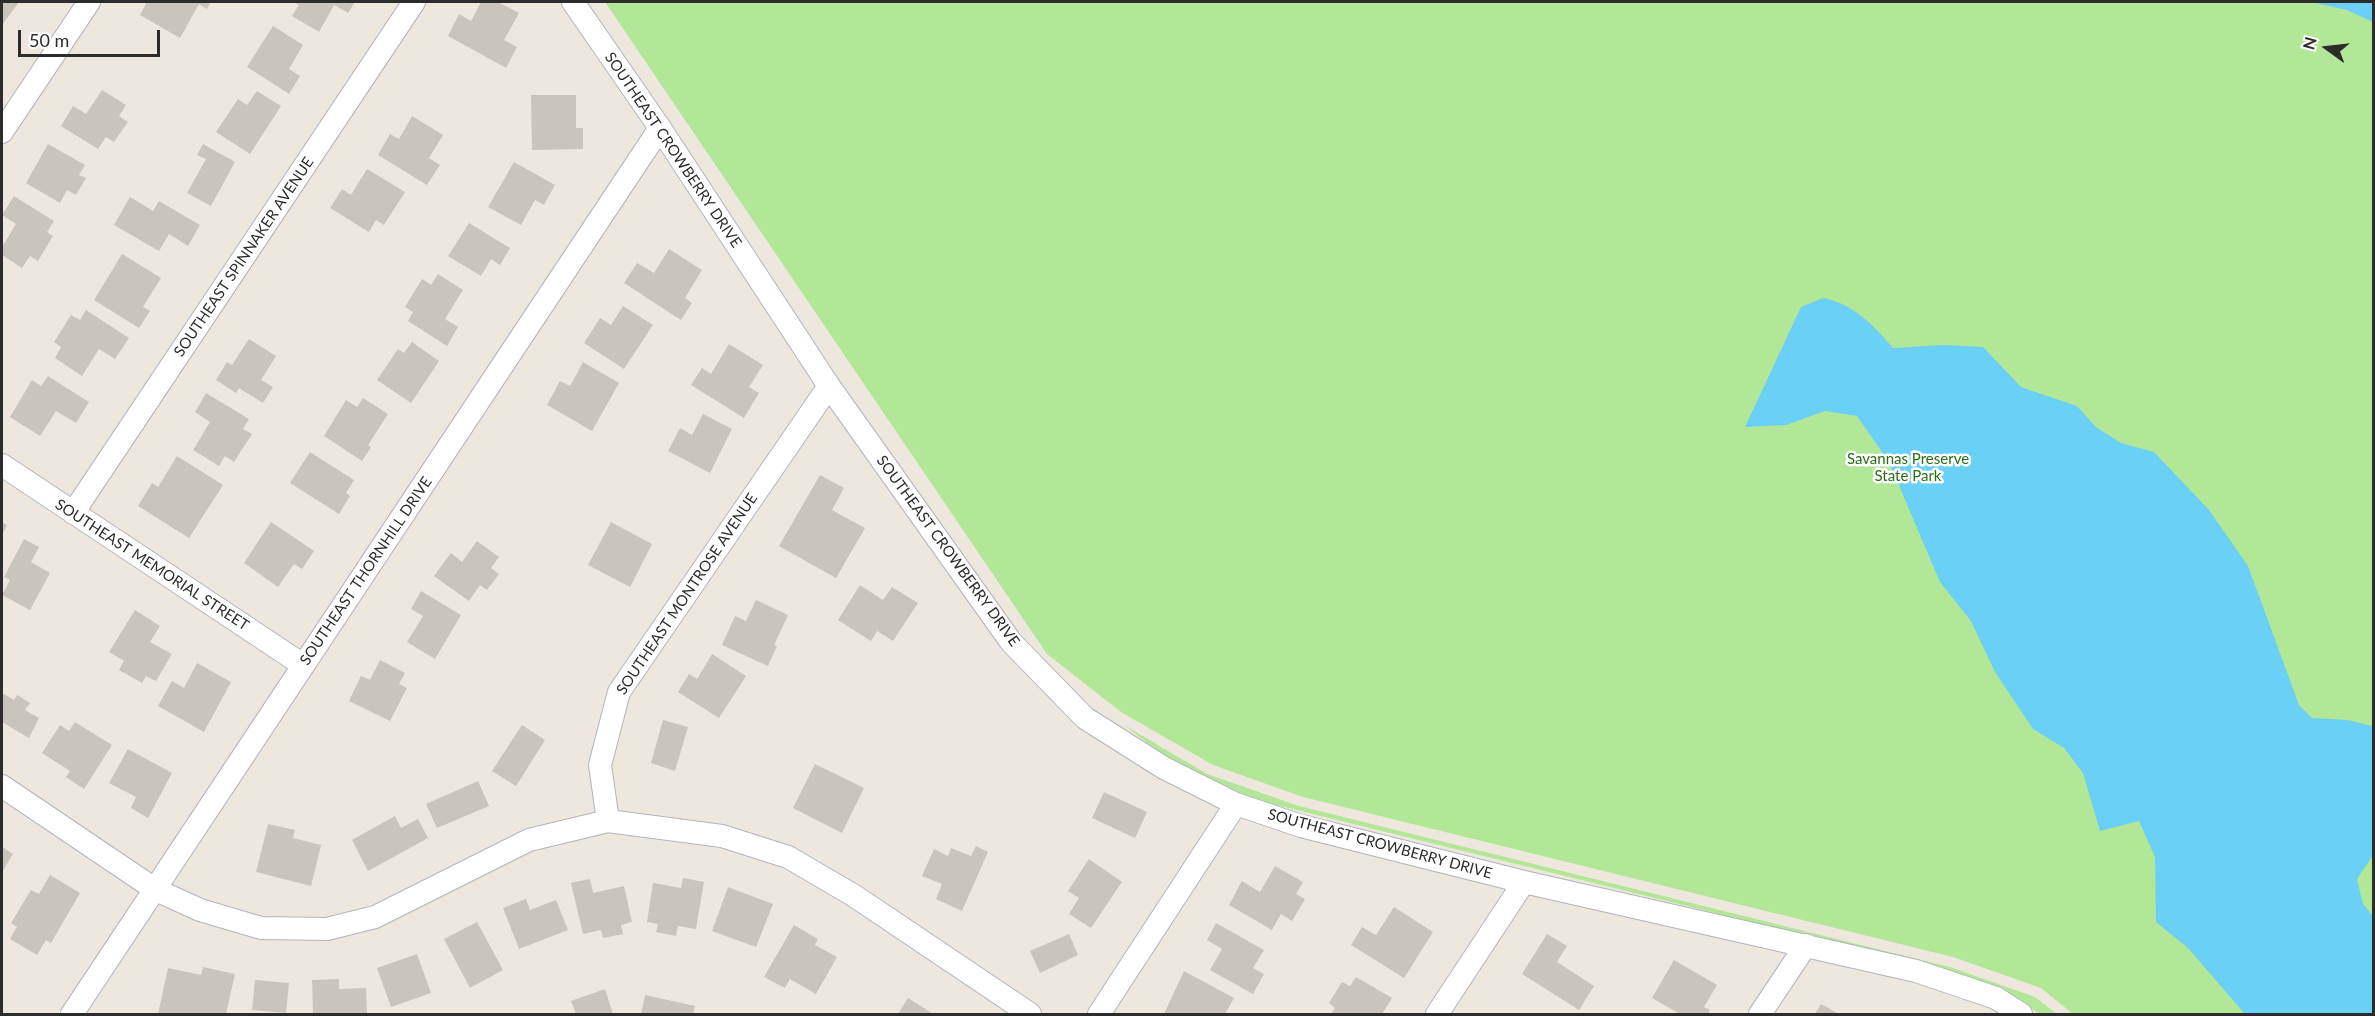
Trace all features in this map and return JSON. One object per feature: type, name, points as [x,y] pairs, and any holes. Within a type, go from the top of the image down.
[{"type":"street","points":[[2,132],[89,2]]},
{"type":"street","name":"SOUTHEAST SPINNAKER AVENUE","points":[[74,513],[414,2]]},
{"type":"street","name":"SOUTHEAST CROWBERRY DRIVE","points":[[573,2],[660,128],[829,386],[1011,642],[1085,718],[1164,768],[1236,804],[1301,826],[1524,882],[1916,971],[1996,998],[2021,1014]]},
{"type":"street","name":"SOUTHEAST THORNHILL DRIVE","points":[[72,1014],[660,128]]},
{"type":"street","name":"SOUTHEAST MONTROSE AVENUE","points":[[608,820],[600,765],[619,692],[829,386]]},
{"type":"street","name":"SOUTHEAST MEMORIAL STREET","points":[[2,465],[303,665]]},
{"type":"street","points":[[2,786],[156,890],[200,910],[261,928],[327,929],[375,917],[529,840],[608,820],[722,836],[788,857],[854,895],[1030,1014]]},
{"type":"street","points":[[1099,1014],[1236,804]]},
{"type":"street","points":[[1437,1014],[1524,882]]},
{"type":"street","points":[[1760,1014],[1806,945]]},
{"type":"green space","name":"Savannas Preserve State Park","points":[[605,2],[2373,2],[2373,1014],[2073,1014],[2041,988],[1953,957],[1303,797],[1213,765],[1121,712],[1047,654]]},
{"type":"green space","points":[[1124,725],[1207,774],[1299,806],[1950,967],[2035,997],[2057,1014],[2040,1014],[1999,989],[1802,932],[1801,934],[1256,800],[1169,759]]},
{"type":"water","points":[[2311,2],[2373,2],[2373,22],[2347,10]]},
{"type":"water","points":[[1823,298],[1853,310],[1893,348],[1944,345],[1983,347],[2021,387],[2077,406],[2096,427],[2121,443],[2154,452],[2209,510],[2248,566],[2299,705],[2312,718],[2347,720],[2373,726],[2373,855],[2357,879],[2363,904],[2373,916],[2373,1014],[2245,1014],[2188,948],[2156,922],[2155,857],[2139,821],[2100,831],[2083,773],[2064,748],[2033,729],[1995,672],[1971,621],[1940,582],[1889,462],[1857,416],[1825,411],[1786,425],[1745,427],[1801,307]]},
{"type":"building","points":[[2,2],[19,2],[2,25]]},
{"type":"building","points":[[147,2],[211,2],[207,9],[199,4],[180,38],[140,15]]},
{"type":"building","points":[[293,2],[355,2],[348,13],[334,5],[319,32],[292,16],[299,5]]},
{"type":"building","points":[[481,2],[498,2],[519,13],[504,40],[517,47],[506,68],[448,36],[459,14],[471,21]]},
{"type":"building","points":[[273,26],[303,45],[289,69],[300,76],[289,94],[247,67]]},
{"type":"building","points":[[102,90],[126,105],[119,116],[128,122],[114,142],[106,137],[98,149],[61,126],[73,106],[86,114]]},
{"type":"building","points":[[257,91],[281,106],[250,154],[216,132],[238,99],[247,105]]},
{"type":"building","points":[[531,95],[576,95],[576,128],[583,128],[583,149],[532,150]]},
{"type":"building","points":[[412,116],[443,135],[429,158],[440,165],[427,185],[378,155],[390,134],[399,139]]},
{"type":"building","points":[[48,144],[85,165],[79,175],[86,178],[76,195],[67,190],[60,203],[26,183]]},
{"type":"building","points":[[203,144],[235,162],[211,206],[187,193],[206,159],[197,155]]},
{"type":"building","points":[[514,162],[555,185],[544,205],[535,200],[521,225],[488,207]]},
{"type":"building","points":[[367,169],[405,192],[384,225],[376,220],[369,232],[330,208],[342,189],[351,195]]},
{"type":"building","points":[[14,196],[54,221],[47,232],[53,236],[38,261],[30,256],[22,268],[2,255],[2,247],[16,224],[2,215]]},
{"type":"building","points":[[130,197],[153,211],[159,201],[200,225],[188,246],[169,234],[159,251],[114,225]]},
{"type":"building","points":[[469,223],[510,248],[500,265],[491,259],[481,276],[448,256]]},
{"type":"building","points":[[669,249],[702,270],[685,298],[692,303],[681,320],[624,283],[637,263],[654,273]]},
{"type":"building","points":[[122,254],[161,278],[143,307],[150,311],[139,328],[94,300]]},
{"type":"building","points":[[438,274],[463,290],[445,319],[458,327],[447,346],[408,321],[413,312],[405,307],[422,279],[431,285]]},
{"type":"building","points":[[623,306],[653,325],[624,369],[584,343],[600,318],[611,325]]},
{"type":"building","points":[[86,310],[129,338],[115,359],[99,349],[82,376],[55,358],[61,347],[54,342],[71,315],[80,320]]},
{"type":"building","points":[[249,339],[276,356],[261,380],[273,387],[263,403],[239,388],[236,393],[216,380],[227,362],[232,365]]},
{"type":"building","points":[[412,342],[439,361],[411,403],[377,380],[398,349],[404,353]]},
{"type":"building","points":[[729,344],[763,365],[749,387],[759,393],[744,418],[691,385],[702,368],[711,374]]},
{"type":"building","points":[[583,362],[619,383],[592,431],[547,405],[560,381],[570,386]]},
{"type":"building","points":[[48,376],[89,402],[76,423],[56,411],[40,436],[10,417],[32,380],[41,386]]},
{"type":"building","points":[[206,393],[249,419],[243,429],[252,434],[234,462],[225,456],[219,466],[193,450],[210,422],[195,412]]},
{"type":"building","points":[[363,398],[388,414],[368,445],[371,447],[362,461],[324,436],[346,400],[357,407]]},
{"type":"building","points":[[703,414],[732,429],[710,473],[668,451],[680,428],[692,435]]},
{"type":"building","points":[[310,452],[354,480],[346,493],[350,496],[339,514],[290,483]]},
{"type":"building","points":[[177,456],[223,485],[189,538],[138,506],[152,483],[158,487]]},
{"type":"building","points":[[820,475],[844,488],[832,510],[865,528],[836,578],[779,546]]},
{"type":"building","points":[[2,522],[7,525],[2,535]]},
{"type":"building","points":[[271,522],[314,551],[302,569],[294,564],[278,587],[244,563]]},
{"type":"building","points":[[611,522],[652,544],[630,587],[588,565]]},
{"type":"building","points":[[24,539],[39,547],[31,562],[50,573],[30,610],[2,595],[10,580],[4,577]]},
{"type":"building","points":[[477,541],[499,557],[491,568],[499,574],[487,590],[480,585],[469,601],[434,576],[451,553],[462,562]]},
{"type":"building","points":[[860,585],[883,600],[892,587],[918,603],[893,641],[877,631],[871,641],[838,620]]},
{"type":"building","points":[[421,591],[461,615],[435,659],[407,642],[423,616],[411,609]]},
{"type":"building","points":[[756,600],[788,615],[774,645],[777,646],[768,666],[722,645],[735,616],[746,621]]},
{"type":"building","points":[[135,610],[160,626],[150,642],[172,654],[156,681],[146,676],[142,683],[119,670],[124,661],[109,652]]},
{"type":"building","points":[[712,654],[746,676],[719,718],[678,692],[689,674],[697,679]]},
{"type":"building","points":[[380,660],[405,673],[399,684],[407,688],[390,721],[349,701],[361,676],[370,680]]},
{"type":"building","points":[[197,663],[231,682],[204,732],[158,706],[172,681],[184,688]]},
{"type":"building","points":[[2,693],[14,700],[17,695],[30,703],[25,710],[39,718],[29,738],[2,722]]},
{"type":"building","points":[[663,720],[688,727],[675,771],[651,763]]},
{"type":"building","points":[[75,722],[112,745],[84,789],[66,777],[70,771],[42,753],[60,725],[69,731]]},
{"type":"building","points":[[522,725],[545,740],[516,786],[492,771]]},
{"type":"building","points":[[128,749],[172,773],[148,818],[131,808],[136,797],[109,783]]},
{"type":"building","points":[[815,764],[864,788],[842,833],[793,808]]},
{"type":"building","points":[[478,781],[489,806],[437,828],[426,804]]},
{"type":"building","points":[[1104,792],[1147,812],[1135,838],[1092,818]]},
{"type":"building","points":[[395,816],[401,828],[418,819],[428,838],[368,871],[352,840]]},
{"type":"building","points":[[268,824],[295,830],[293,838],[321,845],[311,886],[256,872]]},
{"type":"building","points":[[976,846],[988,852],[962,911],[936,899],[942,884],[922,876],[934,849],[948,856],[951,848],[971,856]]},
{"type":"building","points":[[2,847],[13,854],[2,872]]},
{"type":"building","points":[[1089,859],[1122,882],[1091,928],[1069,914],[1079,898],[1068,891]]},
{"type":"building","points":[[1275,866],[1303,882],[1296,894],[1305,899],[1292,921],[1281,914],[1272,930],[1229,905],[1242,881],[1260,892]]},
{"type":"building","points":[[50,875],[80,893],[51,943],[46,940],[37,955],[10,939],[17,927],[11,923],[31,890],[39,894]]},
{"type":"building","points":[[683,878],[704,882],[696,929],[678,926],[676,936],[656,932],[658,924],[647,922],[653,883],[681,888]]},
{"type":"building","points":[[590,879],[593,893],[624,886],[632,922],[621,925],[623,934],[603,938],[601,930],[583,934],[571,883]]},
{"type":"building","points":[[728,887],[773,904],[756,947],[712,931]]},
{"type":"building","points":[[526,899],[530,910],[556,900],[568,930],[519,949],[503,908]]},
{"type":"building","points":[[1394,907],[1433,932],[1404,978],[1351,945],[1362,927],[1376,935]]},
{"type":"building","points":[[477,922],[503,970],[470,988],[444,939]]},
{"type":"building","points":[[1216,923],[1264,950],[1253,968],[1264,974],[1253,994],[1210,970],[1222,949],[1207,940]]},
{"type":"building","points":[[794,925],[818,939],[815,945],[837,957],[816,994],[790,979],[785,988],[764,977]]},
{"type":"building","points":[[1069,934],[1078,955],[1040,973],[1030,951]]},
{"type":"building","points":[[1547,934],[1567,946],[1557,962],[1594,986],[1579,1010],[1522,974]]},
{"type":"building","points":[[417,954],[431,993],[391,1007],[377,968]]},
{"type":"building","points":[[1674,960],[1717,985],[1704,1007],[1710,1010],[1708,1014],[1680,1014],[1652,998]]},
{"type":"building","points":[[203,967],[235,974],[226,1014],[158,1014],[168,968],[201,975]]},
{"type":"building","points":[[1184,971],[1234,998],[1225,1014],[1164,1014]]},
{"type":"building","points":[[1356,977],[1392,998],[1382,1014],[1331,1014],[1335,1008],[1329,1003],[1342,982],[1350,986]]},
{"type":"building","points":[[339,979],[339,989],[366,988],[367,1014],[313,1014],[312,980]]},
{"type":"building","points":[[255,980],[289,983],[286,1013],[252,1010]]},
{"type":"building","points":[[605,989],[613,1014],[576,1014],[571,1001]]},
{"type":"building","points":[[645,995],[695,1006],[693,1014],[641,1014]]},
{"type":"building","points":[[908,998],[933,1014],[898,1014]]},
{"type":"building","points":[[1821,1004],[1839,1014],[1815,1014]]}]
